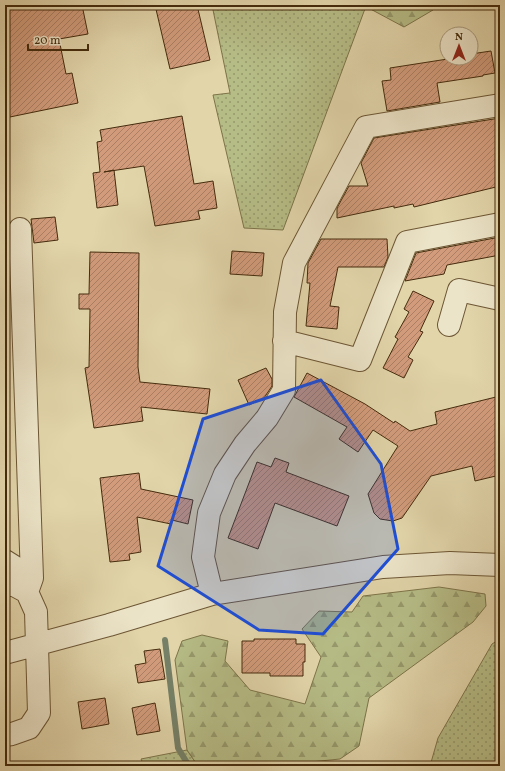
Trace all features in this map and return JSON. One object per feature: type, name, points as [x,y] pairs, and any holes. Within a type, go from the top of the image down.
[{"type":"street","points":[[212,594],[203,557],[208,513],[225,474],[245,444],[267,418],[284,390],[285,312],[294,263],[366,127],[500,105]]},
{"type":"street","points":[[284,341],[360,360],[406,242],[500,224]]},
{"type":"street","points":[[5,735],[29,728],[39,713],[36,612],[29,585],[20,230]]},
{"type":"street","points":[[449,325],[459,290],[500,299]]},
{"type":"street","points":[[5,561],[29,585]]},
{"type":"street","points":[[5,653],[38,645],[212,594],[383,567],[450,563],[500,565]]},
{"type":"street","points":[[5,585],[29,585]]},
{"type":"highlighted area","points":[[321,380],[381,464],[398,549],[323,634],[259,630],[158,566],[203,419]]},
{"type":"green space","points":[[212,5],[366,6],[283,230],[244,228],[213,95],[230,93]]},
{"type":"green space","points":[[363,5],[436,5],[433,10],[404,27]]},
{"type":"green space","points":[[439,587],[485,594],[486,606],[473,622],[369,698],[359,746],[340,759],[300,763],[300,766],[198,766],[187,750],[175,660],[182,641],[202,635],[228,641],[225,661],[250,690],[305,704],[321,657],[302,629],[319,611],[352,612],[363,596]]},
{"type":"green space","points":[[500,639],[500,755],[495,766],[430,766],[438,738],[492,644]]},
{"type":"green space","points":[[187,750],[198,766],[144,766],[141,759]]},
{"type":"building","points":[[5,5],[82,5],[88,34],[59,39],[66,74],[72,73],[78,103],[5,118]]},
{"type":"building","points":[[155,5],[197,5],[210,60],[170,69]]},
{"type":"building","points":[[491,51],[495,73],[437,83],[440,102],[387,111],[382,81],[391,80],[390,68],[439,60],[439,66],[479,66],[479,53]]},
{"type":"building","points":[[182,116],[194,184],[213,181],[217,208],[198,211],[200,219],[155,226],[144,166],[114,170],[118,205],[97,208],[93,173],[100,172],[97,142],[102,141],[100,130]]},
{"type":"building","points":[[500,118],[500,186],[414,207],[413,204],[394,208],[394,206],[337,218],[337,208],[349,186],[368,186],[361,163],[374,138]]},
{"type":"building","points":[[55,217],[58,240],[34,243],[31,219]]},
{"type":"building","points":[[500,237],[500,255],[447,265],[444,274],[405,281],[416,253]]},
{"type":"building","points":[[321,239],[387,239],[388,257],[384,267],[338,267],[330,306],[339,307],[337,329],[306,326],[310,283],[307,283],[308,263]]},
{"type":"building","points":[[232,251],[264,253],[262,276],[230,274]]},
{"type":"building","points":[[90,252],[139,253],[138,367],[140,382],[210,389],[207,414],[141,407],[143,421],[94,428],[85,368],[89,367],[90,309],[79,309],[79,294],[89,294]]},
{"type":"building","points":[[413,291],[434,301],[420,331],[423,332],[408,357],[413,360],[404,378],[383,368],[398,339],[395,337],[409,312],[404,309]]},
{"type":"building","points":[[266,368],[272,379],[272,386],[264,398],[249,405],[238,380]]},
{"type":"building","points":[[307,373],[365,404],[394,423],[395,421],[410,431],[437,424],[435,412],[500,396],[500,475],[475,481],[472,466],[431,476],[402,518],[393,521],[380,519],[374,513],[368,494],[398,446],[373,430],[358,452],[339,439],[347,427],[294,397]]},
{"type":"building","points":[[275,458],[289,463],[286,472],[349,496],[337,526],[275,503],[258,549],[228,538],[257,462],[271,467]]},
{"type":"building","points":[[139,473],[141,489],[193,500],[188,524],[172,520],[171,524],[137,517],[141,552],[129,554],[130,560],[110,562],[100,478]]},
{"type":"building","points":[[254,639],[296,639],[296,644],[305,644],[303,676],[270,676],[270,673],[242,673],[242,641],[254,641]]},
{"type":"building","points":[[160,649],[165,679],[138,683],[135,665],[146,663],[144,651]]},
{"type":"building","points":[[105,698],[109,724],[82,729],[78,702]]},
{"type":"building","points":[[155,703],[160,731],[137,735],[132,708]]},
{"type":"waterway","points":[[165,640],[178,748],[189,766]]}]
